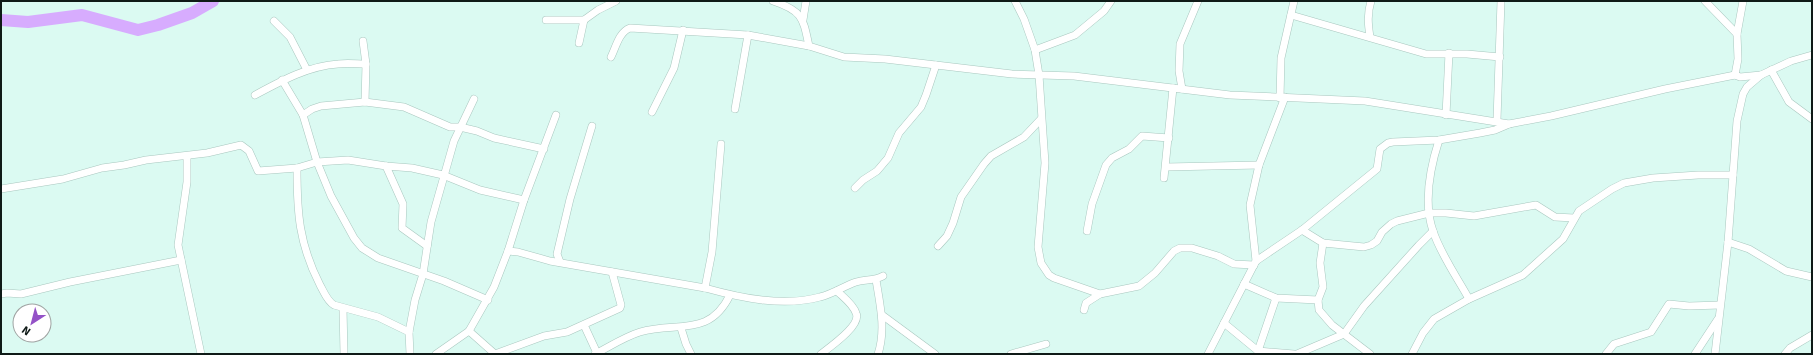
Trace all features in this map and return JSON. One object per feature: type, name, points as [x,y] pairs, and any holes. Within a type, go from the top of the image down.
[{"type":"street","points":[[773,1],[796,12],[803,20]]},
{"type":"street","points":[[806,1],[803,20],[808,46]]},
{"type":"street","points":[[1016,1],[1035,50],[1039,74],[1045,164],[1038,246],[1041,264],[1049,275],[1054,278],[1100,294]]},
{"type":"street","points":[[1035,50],[1075,36],[1104,11],[1111,1]]},
{"type":"street","points":[[1182,89],[1179,72],[1180,44],[1198,1]]},
{"type":"street","points":[[1255,263],[1250,205],[1259,165],[1283,98],[1281,58],[1294,1]]},
{"type":"street","points":[[1370,37],[1368,17],[1371,1]]},
{"type":"street","points":[[1497,120],[1501,1]]},
{"type":"street","points":[[1705,1],[1737,34]]},
{"type":"street","points":[[1743,1],[1737,34],[1738,76],[1747,86]]},
{"type":"street","points":[[546,20],[584,20],[612,2]]},
{"type":"street","points":[[1291,15],[1426,54],[1449,53],[1500,57]]},
{"type":"street","points":[[580,43],[584,20]]},
{"type":"street","points":[[274,21],[290,37],[307,70]]},
{"type":"street","points":[[612,57],[621,34],[630,28],[683,30],[748,35],[808,46],[844,57],[936,65],[1012,74],[1074,76],[1230,95],[1365,101],[1446,114],[1497,120],[1509,124]]},
{"type":"street","points":[[652,112],[674,68],[683,30]]},
{"type":"street","points":[[735,108],[748,35]]},
{"type":"street","points":[[364,41],[366,64],[365,102]]},
{"type":"street","points":[[1446,114],[1449,53]]},
{"type":"street","points":[[1715,354],[1728,242],[1737,121],[1740,103],[1747,86],[1760,75],[1812,55]]},
{"type":"street","points":[[255,95],[282,80],[307,70],[337,64],[366,64]]},
{"type":"street","points":[[855,188],[863,180],[877,171],[888,158],[899,133],[921,107],[936,65]]},
{"type":"street","points":[[1771,70],[1789,102],[1812,119]]},
{"type":"street","points":[[1208,354],[1255,263],[1302,230],[1377,169],[1379,152],[1382,146],[1393,142],[1439,140],[1488,132],[1509,124],[1551,116],[1666,89],[1738,76],[1760,75]]},
{"type":"street","points":[[282,80],[303,115],[317,162],[332,196],[351,232],[362,248],[378,258],[488,300]]},
{"type":"street","points":[[1164,178],[1173,88]]},
{"type":"street","points":[[410,354],[408,332],[415,300],[423,274],[431,222],[443,175],[460,127],[474,99]]},
{"type":"street","points":[[303,115],[312,109],[321,106],[365,102],[404,107],[416,111],[441,125],[460,127],[477,131],[494,138],[544,149]]},
{"type":"street","points":[[436,354],[469,331],[488,300],[508,251],[524,200],[556,115]]},
{"type":"street","points":[[938,246],[946,236],[953,223],[961,198],[984,164],[991,156],[1024,137],[1041,119]]},
{"type":"street","points":[[550,261],[557,254],[570,199],[592,126]]},
{"type":"street","points":[[1087,231],[1092,204],[1104,169],[1109,161],[1129,149],[1142,136],[1169,138]]},
{"type":"street","points":[[1439,140],[1430,176],[1429,213],[1433,231],[1449,264],[1469,299]]},
{"type":"street","points":[[705,288],[712,252],[721,144]]},
{"type":"street","points":[[1,189],[16,188],[45,181],[63,179],[102,168],[146,160],[187,156],[241,145],[249,150],[255,168],[258,172],[297,168],[317,162],[348,160],[386,166],[412,168],[443,175],[480,190],[524,200]]},
{"type":"street","points":[[187,156],[187,182],[178,246],[201,354]]},
{"type":"street","points":[[1166,168],[1259,165]]},
{"type":"street","points":[[386,166],[403,204],[402,228],[427,246]]},
{"type":"street","points":[[297,168],[297,210],[302,240],[314,272],[329,300],[334,305],[378,317],[408,332]]},
{"type":"street","points":[[1412,354],[1423,333],[1434,319],[1469,299],[1523,275],[1563,239],[1579,211],[1612,188],[1624,183],[1653,178],[1698,175],[1733,175]]},
{"type":"street","points":[[1302,230],[1323,243],[1364,247],[1371,245],[1386,228],[1397,221],[1429,213],[1474,216],[1536,205],[1555,217],[1574,218]]},
{"type":"street","points":[[1224,323],[1258,351],[1296,354],[1344,334],[1364,306],[1419,244],[1433,231]]},
{"type":"street","points":[[1728,242],[1749,249],[1786,271],[1812,277]]},
{"type":"street","points":[[1323,243],[1320,264],[1323,287],[1318,300],[1319,310],[1324,317],[1370,354]]},
{"type":"street","points":[[1084,310],[1086,303],[1100,294],[1138,286],[1155,273],[1174,251],[1180,248],[1192,248],[1218,256],[1234,264],[1255,263]]},
{"type":"street","points":[[508,251],[518,252],[550,261],[705,288],[730,295],[787,302],[819,298],[858,281],[876,280],[883,276]]},
{"type":"street","points":[[557,254],[560,262]]},
{"type":"street","points":[[1,294],[20,294],[70,282],[181,260]]},
{"type":"street","points":[[469,331],[495,354],[544,336],[567,332],[584,325],[620,308],[621,305],[612,272]]},
{"type":"street","points":[[876,280],[882,315],[878,354]]},
{"type":"street","points":[[1244,284],[1276,298],[1318,300]]},
{"type":"street","points":[[821,354],[856,321],[857,313],[837,291]]},
{"type":"street","points":[[584,325],[596,354],[641,332],[681,328],[706,322],[717,315],[725,306],[730,295]]},
{"type":"street","points":[[1258,351],[1276,298]]},
{"type":"street","points":[[1606,354],[1614,344],[1651,332],[1669,304],[1690,306],[1720,305]]},
{"type":"street","points":[[343,308],[344,354]]},
{"type":"street","points":[[882,315],[934,354]]},
{"type":"street","points":[[1695,354],[1719,318]]},
{"type":"street","points":[[681,328],[691,354]]},
{"type":"street","points":[[1785,354],[1790,348],[1812,335]]},
{"type":"street","points":[[1011,354],[1046,344]]},
{"type":"waterway","points":[[1,20],[28,22],[82,15],[138,30],[158,25],[192,13],[213,1]]}]
